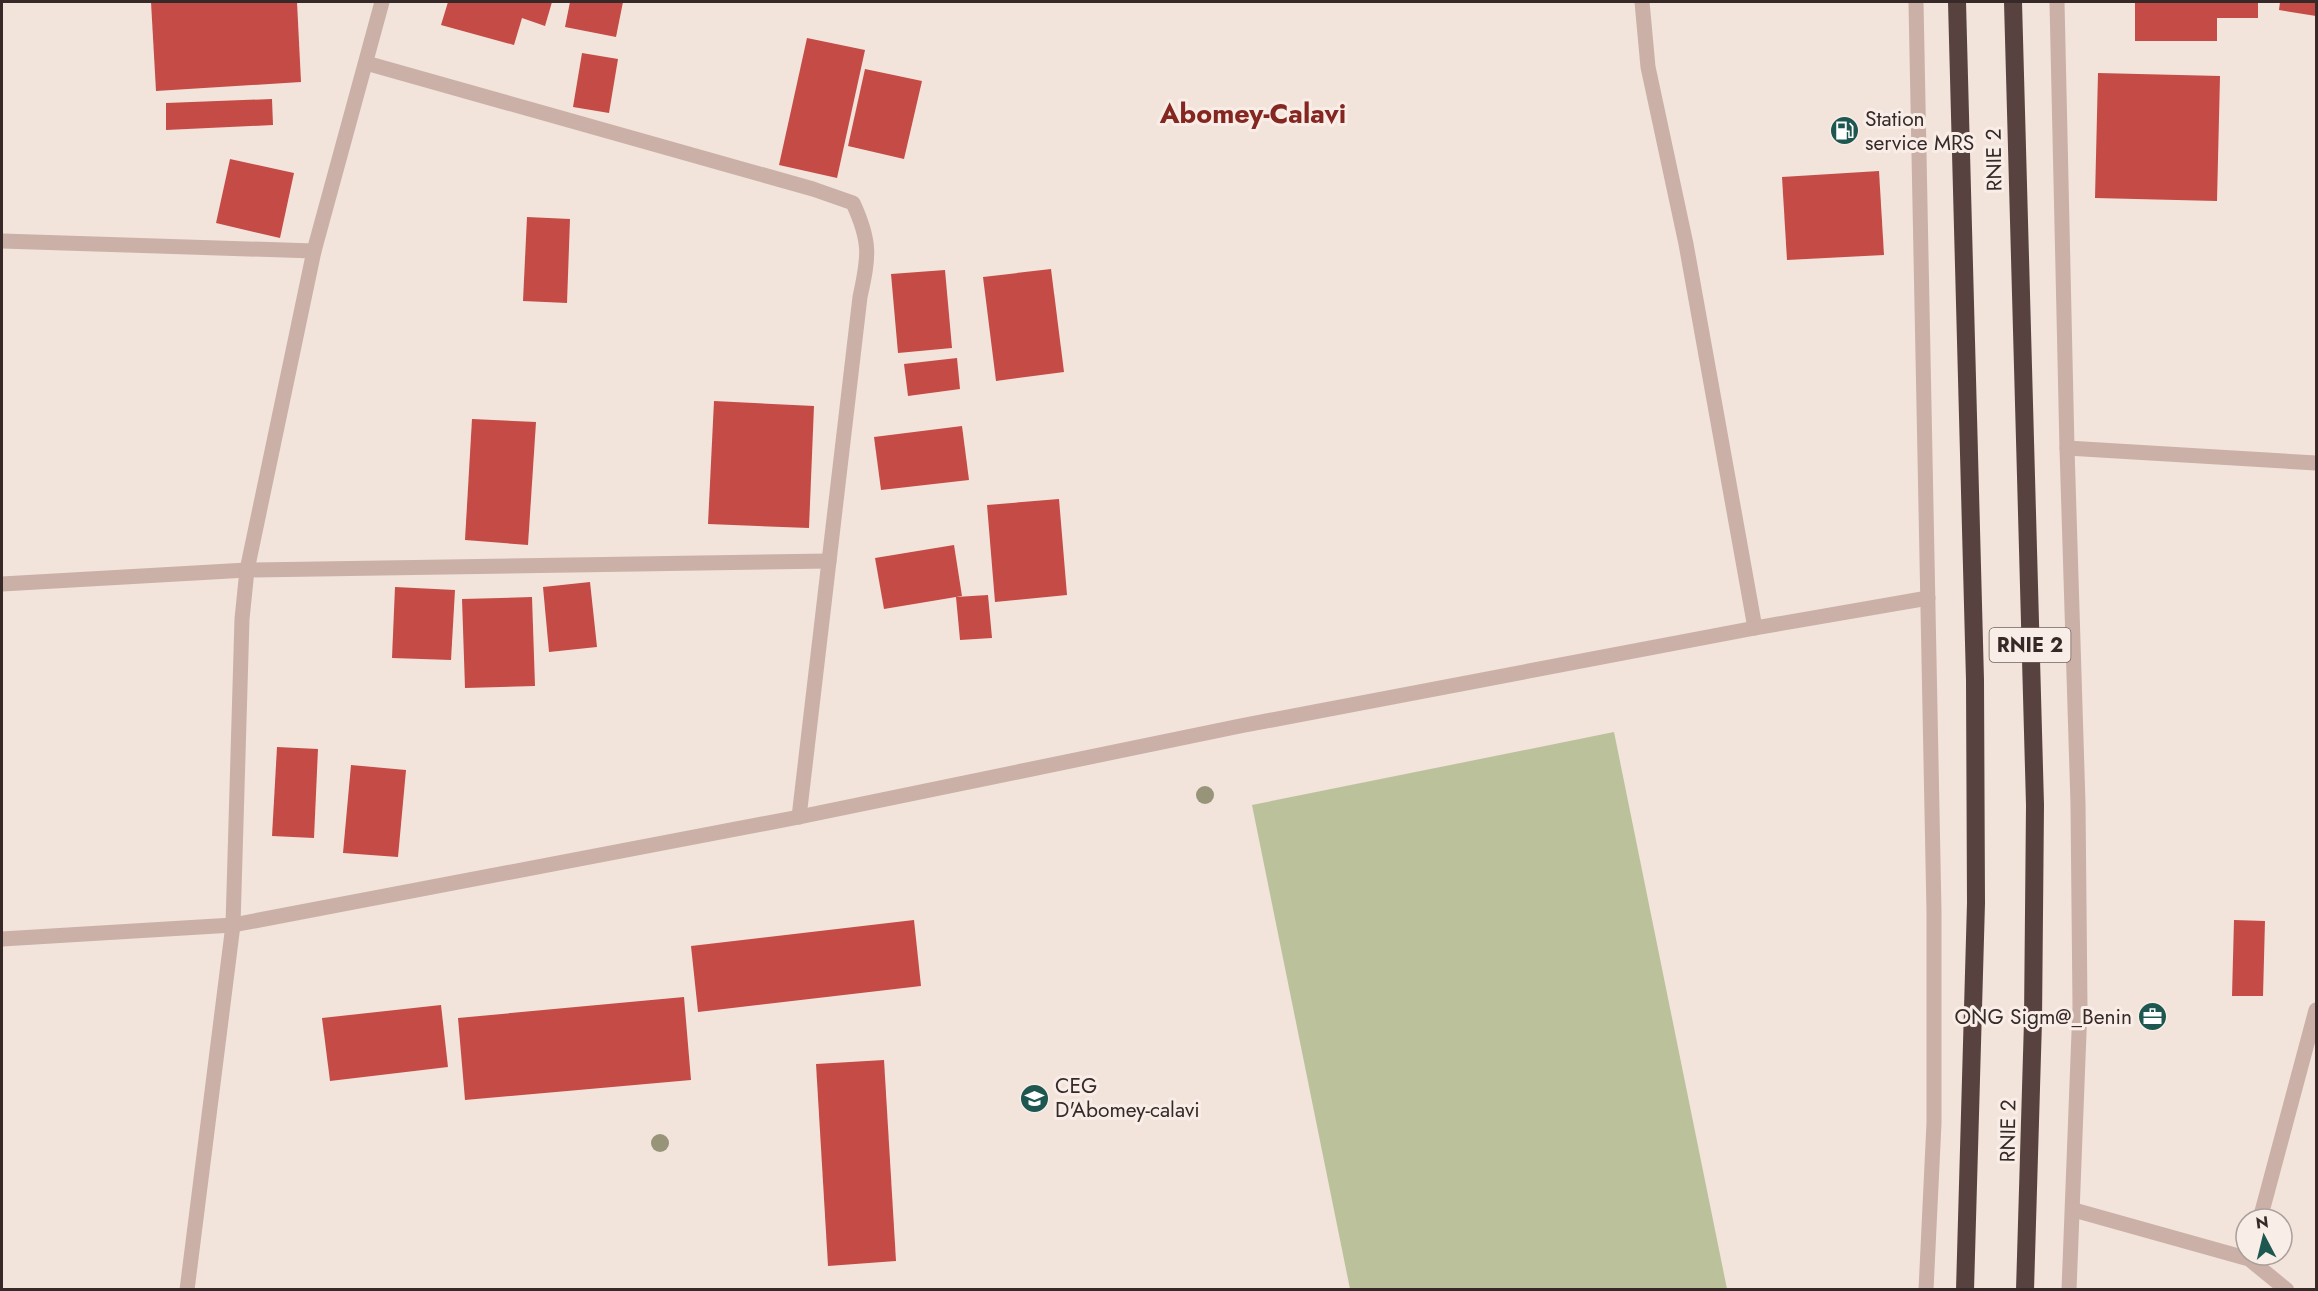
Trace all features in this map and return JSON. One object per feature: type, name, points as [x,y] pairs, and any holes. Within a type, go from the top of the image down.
[{"type":"highway","name":"RNIE 2","points":[[1957,2],[1975,739],[1976,903],[1965,1290]]},
{"type":"highway","name":"RNIE 2","points":[[2013,2],[2036,805],[2033,1045],[2025,1290]]},
{"type":"street","points":[[187,1290],[233,925],[242,619],[247,570],[314,251],[382,2]]},
{"type":"street","points":[[1642,2],[1647,67],[1686,244],[1755,628]]},
{"type":"street","points":[[1916,2],[1934,912],[1934,1099],[1926,1290]]},
{"type":"street","points":[[2057,2],[2078,804],[2080,1007],[2074,1210],[2069,1290]]},
{"type":"street","points":[[366,63],[813,189],[853,203],[864,226],[868,258],[860,297],[799,817]]},
{"type":"street","points":[[2,241],[314,251]]},
{"type":"street","points":[[2067,448],[2316,463]]},
{"type":"street","points":[[2,584],[247,570],[829,561]]},
{"type":"street","points":[[2,939],[233,925],[799,817],[1240,726],[1755,628],[1928,598]]},
{"type":"street","points":[[2263,1207],[2316,1010]]},
{"type":"street","points":[[2074,1210],[2234,1253]]},
{"type":"street","points":[[2261,1267],[2287,1290]]},
{"type":"green space","points":[[1614,732],[1727,1289],[1350,1289],[1252,805]]},
{"type":"building","points":[[151,2],[297,2],[301,82],[156,91]]},
{"type":"building","points":[[448,2],[552,2],[545,26],[522,18],[514,45],[441,25]]},
{"type":"building","points":[[570,2],[623,2],[616,37],[565,27]]},
{"type":"building","points":[[2135,2],[2258,2],[2258,18],[2217,18],[2217,41],[2135,41]]},
{"type":"building","points":[[2280,2],[2316,2],[2316,16],[2279,10]]},
{"type":"building","points":[[807,38],[865,50],[837,178],[779,165]]},
{"type":"building","points":[[582,53],[618,59],[609,113],[573,107]]},
{"type":"building","points":[[865,69],[922,81],[904,159],[848,146]]},
{"type":"building","points":[[2098,73],[2220,76],[2217,201],[2095,198]]},
{"type":"building","points":[[272,99],[273,125],[166,130],[166,103]]},
{"type":"building","points":[[230,159],[294,173],[280,238],[216,223]]},
{"type":"building","points":[[1879,171],[1884,255],[1787,260],[1782,177]]},
{"type":"building","points":[[527,217],[570,219],[567,303],[523,301]]},
{"type":"building","points":[[1051,269],[1064,372],[996,381],[983,277]]},
{"type":"building","points":[[945,270],[952,348],[898,353],[891,274]]},
{"type":"building","points":[[957,358],[960,389],[908,396],[904,364]]},
{"type":"building","points":[[714,401],[814,406],[809,528],[708,524]]},
{"type":"building","points":[[472,419],[536,422],[528,545],[465,540]]},
{"type":"building","points":[[962,426],[969,480],[881,490],[874,437]]},
{"type":"building","points":[[1059,499],[1067,595],[995,602],[987,505]]},
{"type":"building","points":[[954,545],[962,596],[884,609],[875,558]]},
{"type":"building","points":[[590,582],[597,647],[549,652],[543,587]]},
{"type":"building","points":[[395,587],[455,590],[451,660],[392,658]]},
{"type":"building","points":[[988,595],[992,638],[960,640],[956,597]]},
{"type":"building","points":[[532,597],[535,686],[465,688],[462,599]]},
{"type":"building","points":[[277,747],[318,749],[314,838],[272,836]]},
{"type":"building","points":[[351,765],[406,770],[398,857],[343,853]]},
{"type":"building","points":[[914,920],[921,986],[698,1012],[691,946]]},
{"type":"building","points":[[2234,920],[2265,921],[2263,996],[2232,996]]},
{"type":"building","points":[[684,997],[691,1080],[465,1100],[458,1018]]},
{"type":"building","points":[[441,1005],[448,1067],[330,1081],[322,1018]]},
{"type":"building","points":[[884,1060],[896,1261],[828,1266],[816,1064]]},
{"type":"place","name":"Station service MRS","points":[[1844,131]]},
{"type":"place","name":"ONG Sigm@_Benin","points":[[2153,1017]]},
{"type":"place","name":"CEG D'Abomey-calavi","points":[[1034,1098]]},
{"type":"district","name":"Abomey-Calavi","points":[[1253,113]]}]
